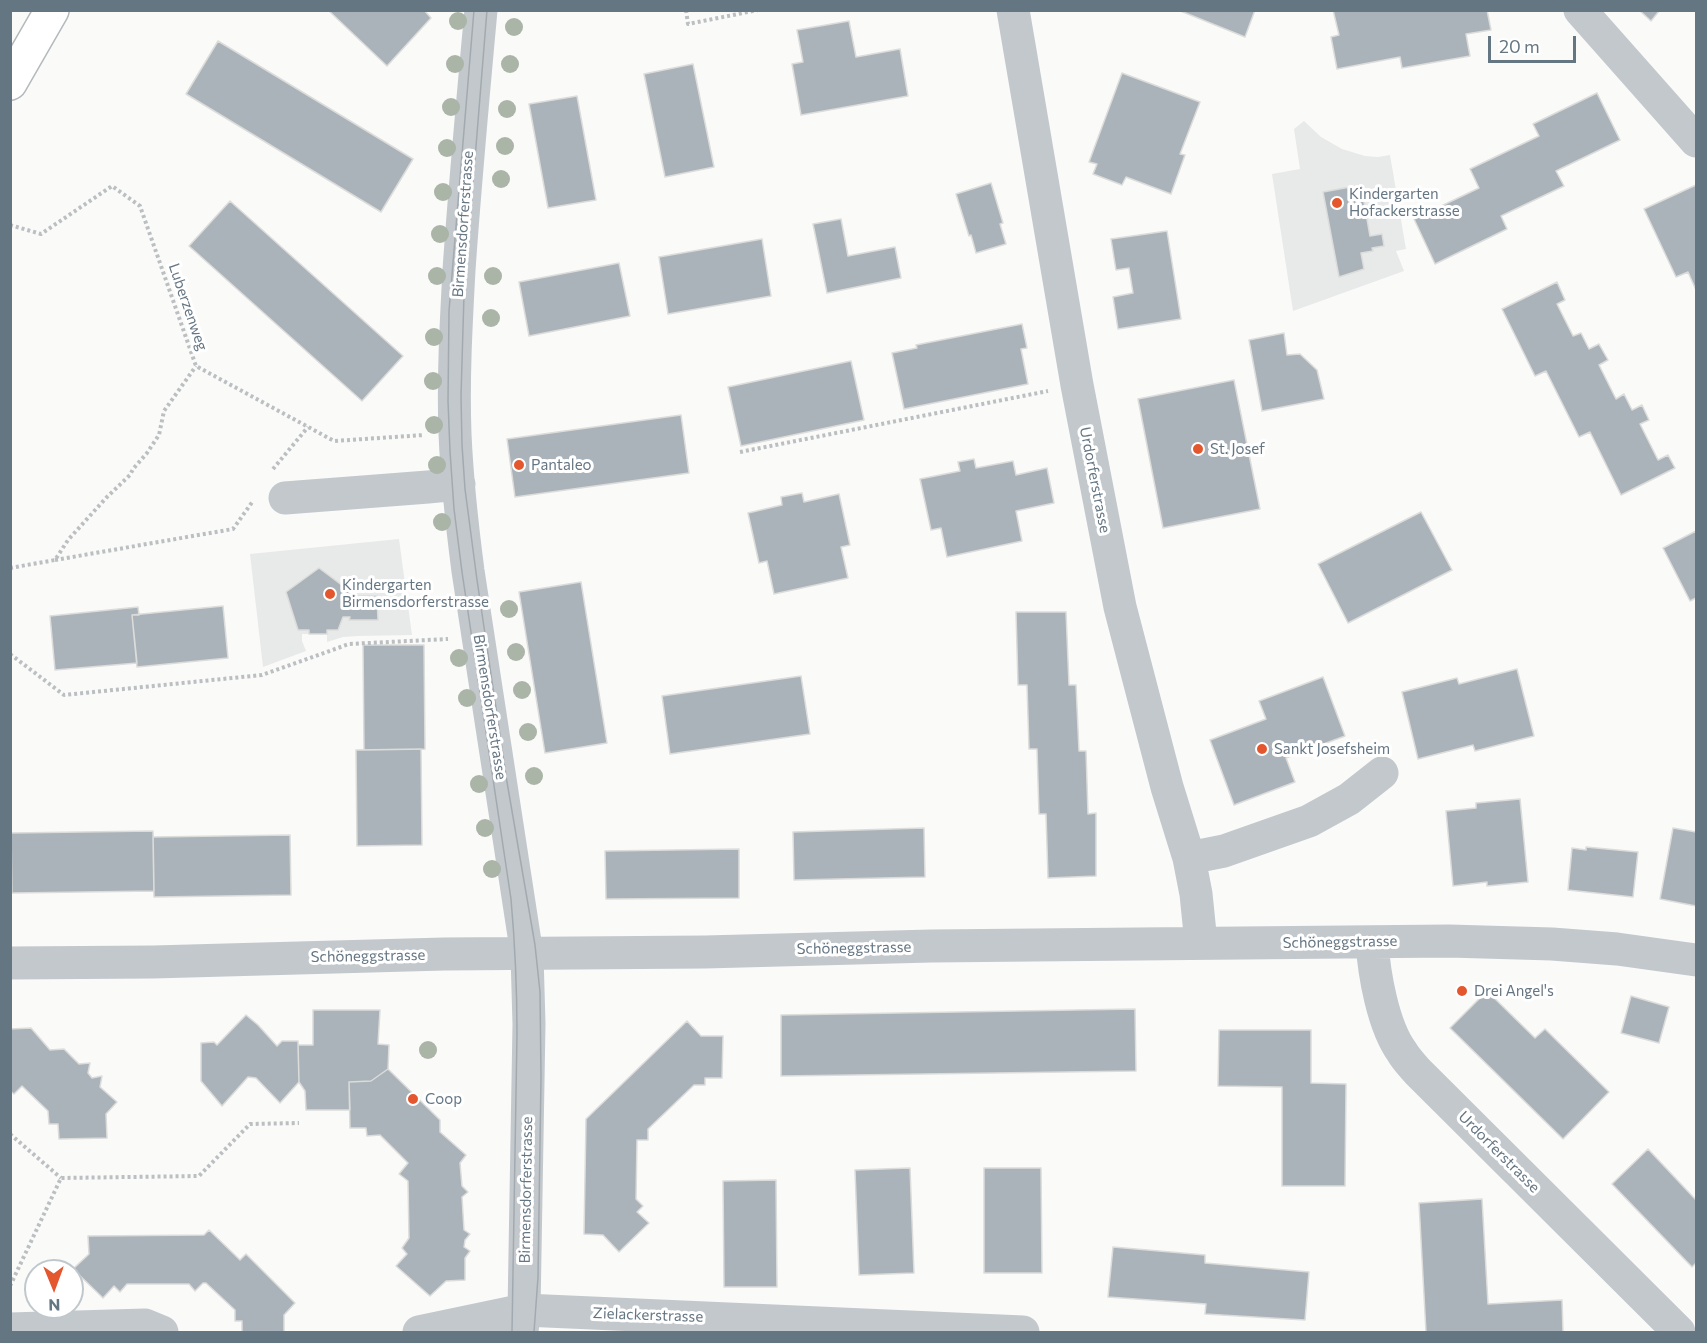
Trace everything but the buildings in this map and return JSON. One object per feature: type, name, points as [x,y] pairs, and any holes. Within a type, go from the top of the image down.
[{"type":"highway","points":[[10,83],[52,10]]},
{"type":"street","name":"Birmensdorferstrasse","points":[[481,10],[458,297],[455,433],[460,507],[468,571],[527,954],[529,1024],[523,1321]]},
{"type":"street","name":"Urdorferstrasse","points":[[1013,10],[1077,385],[1120,607],[1167,787],[1190,858],[1201,943]]},
{"type":"street","points":[[1580,10],[1696,141]]},
{"type":"street","points":[[271,488],[428,488],[459,483]]},
{"type":"street","points":[[1190,858],[1224,851],[1309,821],[1349,799],[1382,773]]},
{"type":"street","name":"Schöneggstrasse","points":[[10,963],[153,962],[444,954],[705,952],[919,946],[1469,941],[1617,949],[1696,960]]},
{"type":"street","name":"Urdorferstrasse","points":[[1372,942],[1379,990],[1390,1031],[1401,1052],[1417,1071],[1679,1332]]},
{"type":"street","name":"Zielackerstrasse","points":[[419,1332],[523,1321],[1023,1332]]},
{"type":"street","points":[[10,1329],[145,1325],[162,1332]]},
{"type":"path","points":[[686,10],[688,24],[758,10]]},
{"type":"path","name":"Luberzenweg","points":[[12,226],[41,234],[112,186],[140,206],[196,366],[334,441],[455,433]]},
{"type":"path","points":[[55,560],[68,540],[110,493],[130,476],[133,468],[147,453],[159,435],[164,411],[196,366]]},
{"type":"path","points":[[740,453],[1077,385]]},
{"type":"path","points":[[10,568],[233,529],[271,488],[276,463],[308,426]]},
{"type":"path","points":[[10,654],[64,695],[262,675],[349,644],[448,639]]},
{"type":"path","points":[[10,1134],[60,1178],[199,1176],[250,1124],[299,1123]]},
{"type":"path","points":[[10,1286],[60,1178]]},
{"type":"shaded area","name":"Kindergarten Hofackerstrasse","points":[[1304,121],[1321,137],[1342,149],[1365,156],[1390,155],[1406,249],[1396,251],[1404,271],[1293,311],[1272,174],[1300,169],[1294,129]]},
{"type":"shaded area","name":"Kindergarten Birmensdorferstrasse","points":[[399,539],[412,635],[343,637],[327,642],[327,634],[302,634],[306,651],[263,667],[250,554]]},
{"type":"tram line","points":[[474,10],[449,311],[448,401],[454,509],[514,933],[517,1034],[512,1332]]},
{"type":"tram line","points":[[487,10],[464,295],[462,445],[465,489],[477,580],[507,782],[535,945],[540,992],[538,1277],[534,1332]]},
{"type":"place","name":"Kindergarten Hofackerstrasse","points":[[1337,203]]},
{"type":"place","name":"St. Josef","points":[[1198,449]]},
{"type":"place","name":"Pantaleo","points":[[519,465]]},
{"type":"place","name":"Kindergarten Birmensdorferstrasse","points":[[330,594]]},
{"type":"place","name":"Sankt Josefsheim","points":[[1262,749]]},
{"type":"place","name":"Drei Angel's","points":[[1462,991]]},
{"type":"place","name":"Coop","points":[[413,1099]]}]
